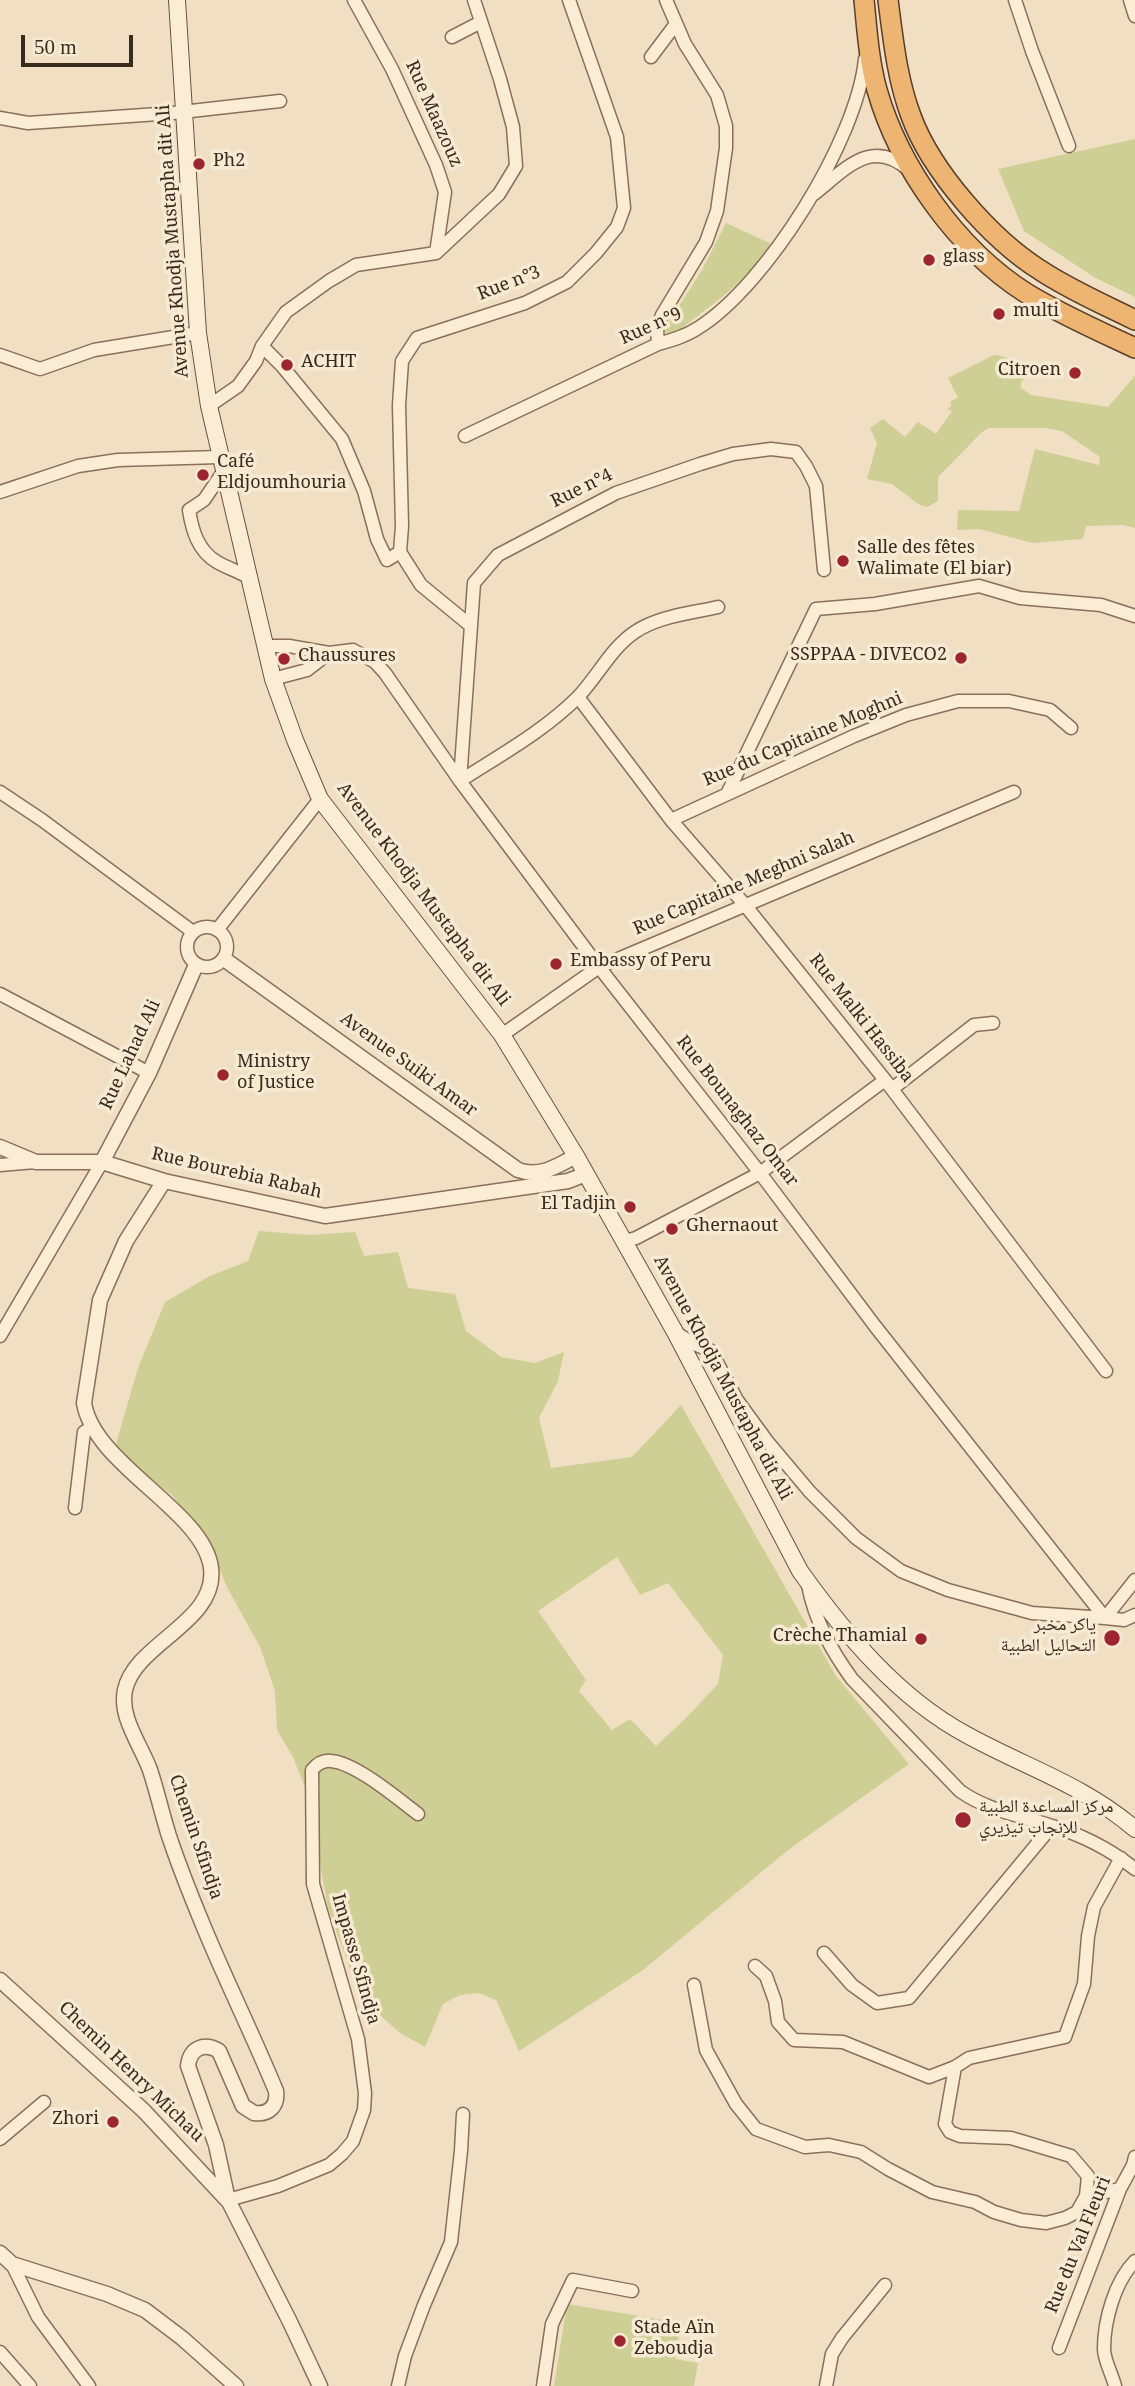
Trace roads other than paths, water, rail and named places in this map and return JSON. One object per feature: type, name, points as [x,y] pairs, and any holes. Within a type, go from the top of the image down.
[{"type":"highway","points":[[863,0],[873,74],[892,131],[913,174],[969,245],[994,269],[1026,293],[1135,348]]},
{"type":"highway","points":[[888,0],[907,104],[925,147],[939,167],[980,218],[1022,257],[1067,286],[1135,320]]},
{"type":"main road","name":"Avenue Khodja Mustapha dit Ali","points":[[177,0],[198,333],[209,406],[273,678],[320,799],[502,1035],[625,1241],[800,1571],[837,1621],[922,1707],[967,1736],[1076,1787],[1135,1829]]},
{"type":"street","name":"Rue Maazouz","points":[[354,0],[391,69],[436,165],[445,192],[436,253]]},
{"type":"street","points":[[209,406],[238,386],[286,312],[356,265],[436,253],[499,194],[516,166],[513,127],[474,0]]},
{"type":"street","name":"Rue n°3","points":[[400,552],[402,502],[399,405],[402,361],[418,338],[525,303],[567,282],[618,227],[624,208],[617,137],[569,0]]},
{"type":"street","points":[[658,344],[657,329],[662,315],[706,242],[717,211],[726,148],[726,126],[717,95],[675,26],[666,0]]},
{"type":"street","points":[[1015,0],[1069,146]]},
{"type":"street","points":[[1130,0],[1135,16]]},
{"type":"street","points":[[452,37],[481,22]]},
{"type":"street","points":[[651,57],[675,26]]},
{"type":"street","points":[[809,199],[857,101],[868,36]]},
{"type":"street","points":[[0,118],[28,123],[185,112],[280,101]]},
{"type":"street","points":[[809,199],[847,169],[874,154],[890,157],[913,174]]},
{"type":"street","name":"Rue n°9","points":[[465,436],[658,344],[700,327],[740,292],[767,263],[809,199]]},
{"type":"street","points":[[0,355],[40,369],[94,350],[198,333]]},
{"type":"street","points":[[262,346],[282,366],[342,439],[364,491],[377,539],[387,560],[400,552],[421,585],[471,626]]},
{"type":"street","name":"Rue n°4","points":[[460,782],[474,583],[498,555],[616,493],[733,454],[771,449],[796,452],[816,486],[824,570]]},
{"type":"street","points":[[0,492],[78,466],[118,460],[221,464],[204,500],[189,510],[192,528],[202,551],[218,563],[232,567],[248,577]]},
{"type":"street","points":[[728,792],[816,608],[876,604],[979,586],[1020,598],[1101,605],[1135,616]]},
{"type":"street","points":[[460,782],[528,737],[578,697],[618,647],[636,631],[661,621],[718,607]]},
{"type":"street","name":"Rue Bounaghaz Omar","points":[[266,646],[289,646],[330,653],[352,650],[362,653],[385,673],[460,782],[599,967],[761,1173],[875,1326],[1105,1618]]},
{"type":"street","points":[[273,678],[307,670],[330,653]]},
{"type":"street","name":"Rue Malki Hassiba","points":[[578,697],[671,820],[745,905],[888,1085],[1106,1371]]},
{"type":"street","name":"Rue du Capitaine Moghni","points":[[671,820],[728,792],[906,715],[958,701],[1009,701],[1050,710],[1071,728]]},
{"type":"street","points":[[0,792],[193,932]]},
{"type":"street","name":"Rue Capitaine Meghni Salah","points":[[502,1035],[599,967],[1014,792]]},
{"type":"street","points":[[217,930],[320,799]]},
{"type":"street","points":[[205,927],[217,930],[226,940],[224,959],[214,967],[196,965],[191,961],[186,943],[193,932],[205,927]]},
{"type":"street","name":"Avenue Suiki Amar","points":[[224,959],[531,1179]]},
{"type":"street","name":"Rue Lahad Ali","points":[[102,1162],[149,1073],[196,965]]},
{"type":"street","points":[[0,994],[149,1073]]},
{"type":"street","points":[[625,1241],[636,1238],[761,1173],[974,1025],[993,1023]]},
{"type":"street","points":[[0,1147],[36,1162]]},
{"type":"street","points":[[531,1179],[576,1156]]},
{"type":"street","points":[[0,1336],[102,1162]]},
{"type":"street","name":"Rue Bourebia Rabah","points":[[4,1163],[102,1162],[164,1181],[325,1216],[531,1179],[573,1180],[586,1174]]},
{"type":"street","name":"Chemin Sfindja","points":[[164,1181],[126,1241],[100,1300],[85,1389],[86,1416],[92,1427],[125,1465],[193,1533],[205,1550],[212,1571],[205,1600],[178,1630],[133,1671],[124,1698],[127,1717],[149,1769],[170,1837],[203,1925],[277,2095],[275,2103],[266,2112],[258,2114],[243,2106],[219,2051],[211,2046],[202,2046],[195,2050],[188,2066],[216,2145],[228,2200],[320,2386]]},
{"type":"street","points":[[675,1332],[694,1345],[711,1351],[737,1400],[810,1492],[856,1538],[901,1571],[948,1590],[1032,1613],[1124,1620],[1135,1615]]},
{"type":"street","points":[[75,1508],[84,1432],[92,1427]]},
{"type":"street","points":[[1105,1618],[1135,1580]]},
{"type":"street","points":[[807,1582],[819,1624],[838,1660],[852,1679],[950,1782],[982,1804],[1052,1825],[1092,1842],[1121,1858],[1135,1870]]},
{"type":"street","name":"Impasse Sfindja","points":[[228,2200],[278,2186],[329,2165],[353,2141],[364,2110],[365,2093],[358,2039],[313,1884],[312,1770],[323,1762],[336,1762],[368,1776],[418,1814]]},
{"type":"street","points":[[824,1953],[852,1985],[877,2003],[909,1998],[1052,1825]]},
{"type":"street","points":[[755,1966],[766,1976],[775,2001],[778,2022],[794,2040],[842,2042],[929,2077],[955,2067],[969,2058],[1065,2037],[1084,1984],[1088,1936],[1094,1908],[1121,1858]]},
{"type":"street","name":"Chemin Henry Michau","points":[[0,1980],[144,2111],[228,2200]]},
{"type":"street","points":[[694,1985],[706,2050],[736,2104],[756,2129],[805,2147],[829,2145],[861,2152],[932,2192],[975,2202],[994,2212],[1021,2220],[1046,2222],[1077,2212],[1086,2196],[1088,2176],[1071,2156],[1011,2138],[960,2136],[950,2132],[945,2124],[955,2067]]},
{"type":"street","points":[[0,2139],[44,2102]]},
{"type":"street","points":[[398,2386],[409,2343],[451,2242],[463,2114]]},
{"type":"street","name":"Rue du Val Fleuri","points":[[1059,2348],[1120,2189],[1135,2157]]},
{"type":"street","points":[[1086,2196],[1120,2189]]},
{"type":"street","points":[[0,2253],[12,2264],[38,2317],[89,2386]]},
{"type":"street","points":[[1115,2386],[1104,2351],[1110,2313],[1124,2272],[1135,2261]]},
{"type":"street","points":[[12,2264],[107,2294],[145,2310],[182,2338],[236,2386]]},
{"type":"street","points":[[543,2386],[552,2324],[573,2280],[632,2291]]},
{"type":"street","points":[[826,2386],[832,2354],[885,2285]]},
{"type":"street","points":[[0,2352],[30,2386]]},
{"type":"place","name":"Ph2","points":[[199,164]]},
{"type":"place","name":"glass","points":[[929,260]]},
{"type":"place","name":"multi","points":[[999,314]]},
{"type":"place","name":"ACHIT","points":[[287,365]]},
{"type":"place","name":"Citroen","points":[[1075,373]]},
{"type":"place","name":"Café Eldjoumhouria","points":[[203,475]]},
{"type":"place","name":"Salle des fêtes Walimate (El biar)","points":[[843,561]]},
{"type":"place","name":"SSPPAA - DIVECO2","points":[[961,658]]},
{"type":"place","name":"Chaussures","points":[[284,659]]},
{"type":"place","name":"Embassy of Peru","points":[[556,964]]},
{"type":"place","name":"Ministry of Justice","points":[[223,1075]]},
{"type":"place","name":"El Tadjin","points":[[630,1207]]},
{"type":"place","name":"Ghernaout","points":[[672,1229]]},
{"type":"place","name":"ياكر مخبر التحاليل الطبية","points":[[1112,1638]]},
{"type":"place","name":"Crèche Thamial","points":[[921,1639]]},
{"type":"place","name":"مركز المساعدة الطبية للإنجاب تيزيري","points":[[963,1820]]},
{"type":"place","name":"Zhori","points":[[113,2122]]},
{"type":"place","name":"Stade Aïn Zeboudja","points":[[620,2341]]}]
